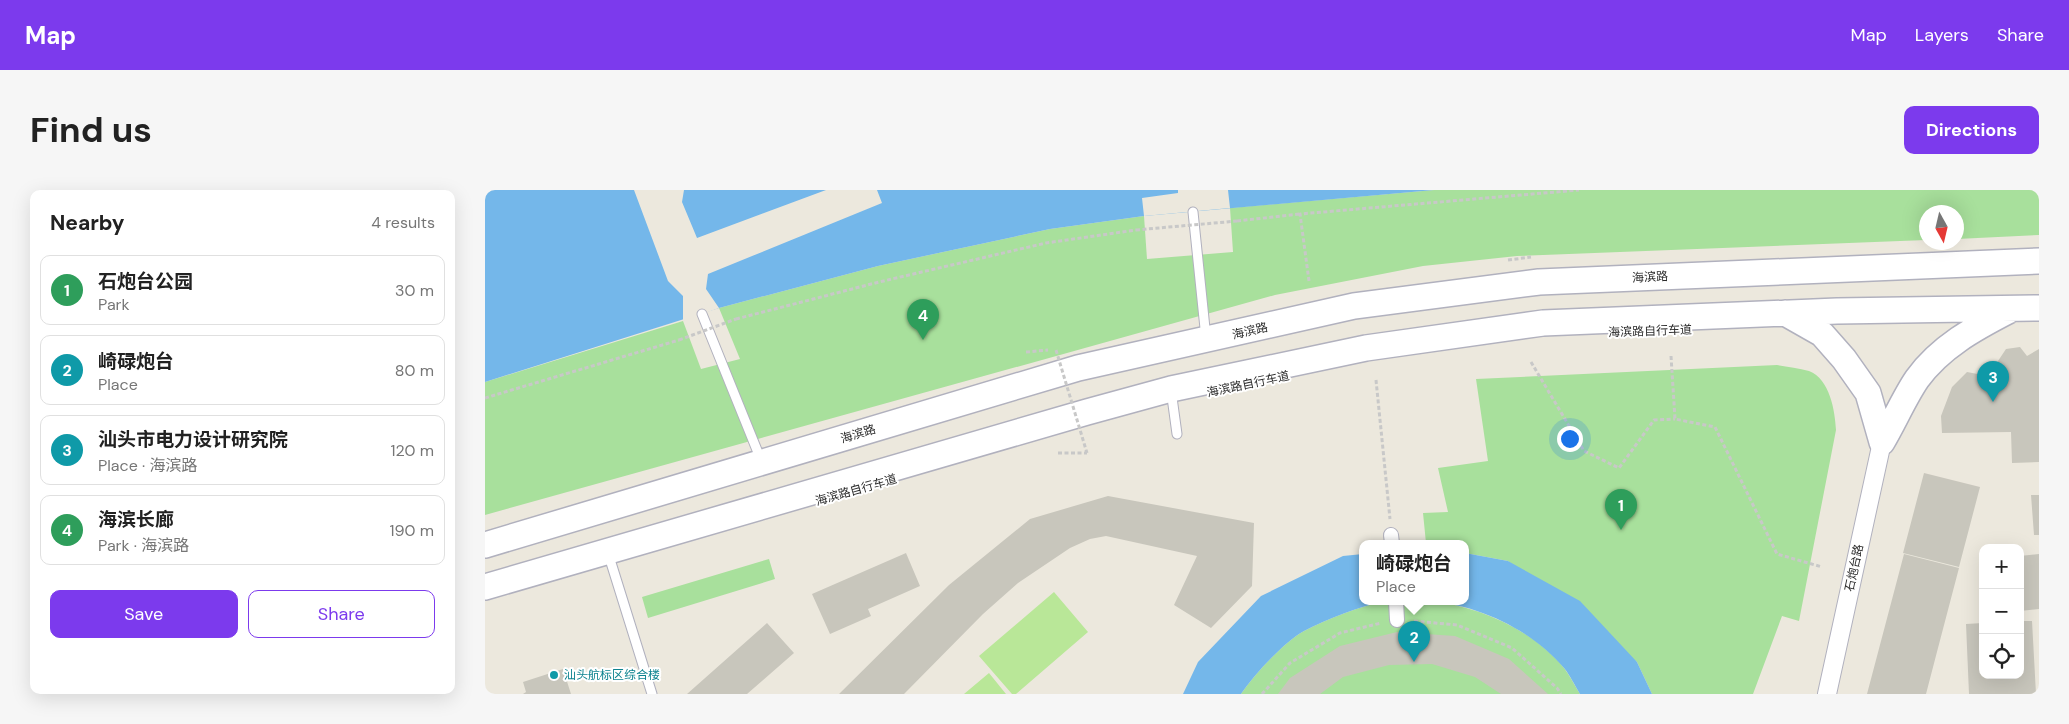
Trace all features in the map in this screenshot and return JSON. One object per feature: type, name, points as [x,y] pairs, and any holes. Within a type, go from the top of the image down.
[{"type":"main road","name":"海滨路","points":[[485,545],[1079,368],[1206,341],[1354,306],[1539,282],[2039,261]]},
{"type":"main road","points":[[1882,442],[1917,379],[1937,356],[1973,329],[2013,308]]},
{"type":"main road","points":[[485,587],[1171,389],[1366,348],[1543,323],[1785,313],[2039,308]]},
{"type":"main road","points":[[1785,313],[1822,334],[1844,359],[1868,394],[1882,442]]},
{"type":"street","name":"石炮台路","points":[[1827,694],[1882,442]]},
{"type":"street","points":[[1396,605],[1397,620]]},
{"type":"lane","points":[[1193,212],[1206,341]]},
{"type":"lane","points":[[702,314],[762,463]]},
{"type":"lane","points":[[1171,389],[1177,434]]},
{"type":"lane","points":[[607,551],[652,694]]},
{"type":"path","points":[[485,398],[679,340],[736,319],[879,282],[1046,243],[1136,230],[1579,190]]},
{"type":"path","points":[[1300,214],[1309,281]]},
{"type":"path","points":[[1026,352],[1056,350],[1087,453],[1058,453]]},
{"type":"path","points":[[1671,356],[1675,419]]},
{"type":"path","points":[[1531,362],[1584,451],[1619,468],[1654,420],[1675,419],[1715,427],[1777,554],[1822,567]]},
{"type":"path","points":[[1376,380],[1392,539]]},
{"type":"path","points":[[1080,435],[1089,432]]},
{"type":"path","points":[[1263,694],[1290,663],[1340,633],[1397,620],[1457,625],[1512,648],[1557,688],[1561,694]]},
{"type":"green space","points":[[1434,190],[2039,190],[2039,235],[1964,239],[1964,205],[1919,205],[1919,240],[1517,256],[1423,266],[1275,295],[485,515],[485,382],[683,321],[701,369],[740,359],[719,308],[878,266],[1050,229],[1144,216],[1147,259],[1233,252],[1230,208]]},
{"type":"green space","points":[[1777,365],[1809,371],[1822,381],[1827,388],[1833,405],[1836,430],[1799,621],[1782,616],[1753,694],[1652,694],[1637,662],[1508,561],[1469,554],[1469,540],[1426,540],[1423,513],[1448,512],[1438,468],[1488,461],[1476,379]]},
{"type":"green space","points":[[769,559],[775,579],[648,618],[642,597]]},
{"type":"green space","points":[[1054,592],[1088,632],[1016,694],[1012,694],[979,656]]},
{"type":"green space","points":[[1454,605],[1486,614],[1521,631],[1537,642],[1564,668],[1580,694],[1241,694],[1270,660],[1296,636],[1333,617],[1364,606]]},
{"type":"green space","points":[[989,673],[1006,694],[964,694]]},
{"type":"water","points":[[485,190],[1434,190],[1144,216],[1050,229],[878,266],[719,308],[485,382]]},
{"type":"water","points":[[1359,554],[1359,605],[1368,605],[1333,617],[1296,636],[1270,660],[1241,694],[1183,694],[1198,662],[1261,596],[1343,556]]},
{"type":"water","points":[[1469,554],[1508,561],[1580,601],[1637,662],[1652,694],[1580,694],[1566,671],[1551,654],[1535,641],[1501,621],[1454,605],[1469,605]]},
{"type":"pier","points":[[634,190],[684,190],[682,202],[697,238],[826,190],[877,190],[882,203],[708,274],[706,289],[719,308],[683,321],[683,296],[668,281]]},
{"type":"pier","points":[[1178,190],[1228,190],[1230,208],[1144,216],[1142,198],[1178,193]]},
{"type":"building","points":[[2020,347],[2027,356],[2039,349],[2039,462],[2012,463],[2011,432],[1942,433],[1941,416],[1952,387],[1967,372],[1988,376],[2006,349]]},
{"type":"building","points":[[1924,473],[1980,487],[1959,567],[1903,553]]},
{"type":"building","points":[[2031,495],[2039,495],[2039,535],[2034,535]]},
{"type":"building","points":[[1108,496],[1254,523],[1252,586],[1211,628],[1174,605],[1197,556],[1106,536],[1090,539],[1070,548],[1018,583],[983,614],[904,694],[839,694],[949,585],[1030,519]]},
{"type":"building","points":[[906,553],[920,586],[868,609],[871,616],[830,634],[812,594]]},
{"type":"building","points":[[1904,554],[1959,568],[1926,694],[1867,694]]},
{"type":"building","points":[[2039,554],[2039,609],[2024,611],[2024,556]]},
{"type":"building","points":[[2024,621],[2032,621],[2036,694],[1969,694],[1966,624],[1979,623],[1979,679],[2024,679]]},
{"type":"building","points":[[767,623],[794,653],[747,694],[687,694]]},
{"type":"building","points":[[1397,632],[1455,636],[1509,659],[1548,694],[1501,694],[1475,677],[1432,664],[1389,665],[1343,677],[1320,694],[1278,694],[1290,678],[1340,646]]},
{"type":"building","name":"汕头航标区综合楼","points":[[563,669],[571,694],[523,694],[526,692],[523,682]]},
{"type":"place","name":"海滨长廊","points":[[923,340]]},
{"type":"place","name":"汕头市电力设计研究院","points":[[1993,402]]},
{"type":"place","name":"石炮台公园","points":[[1621,530]]},
{"type":"place","name":"崎碌炮台","points":[[1414,662]]},
{"type":"place","name":"汕头航标区综合楼","points":[[554,675]]}]
